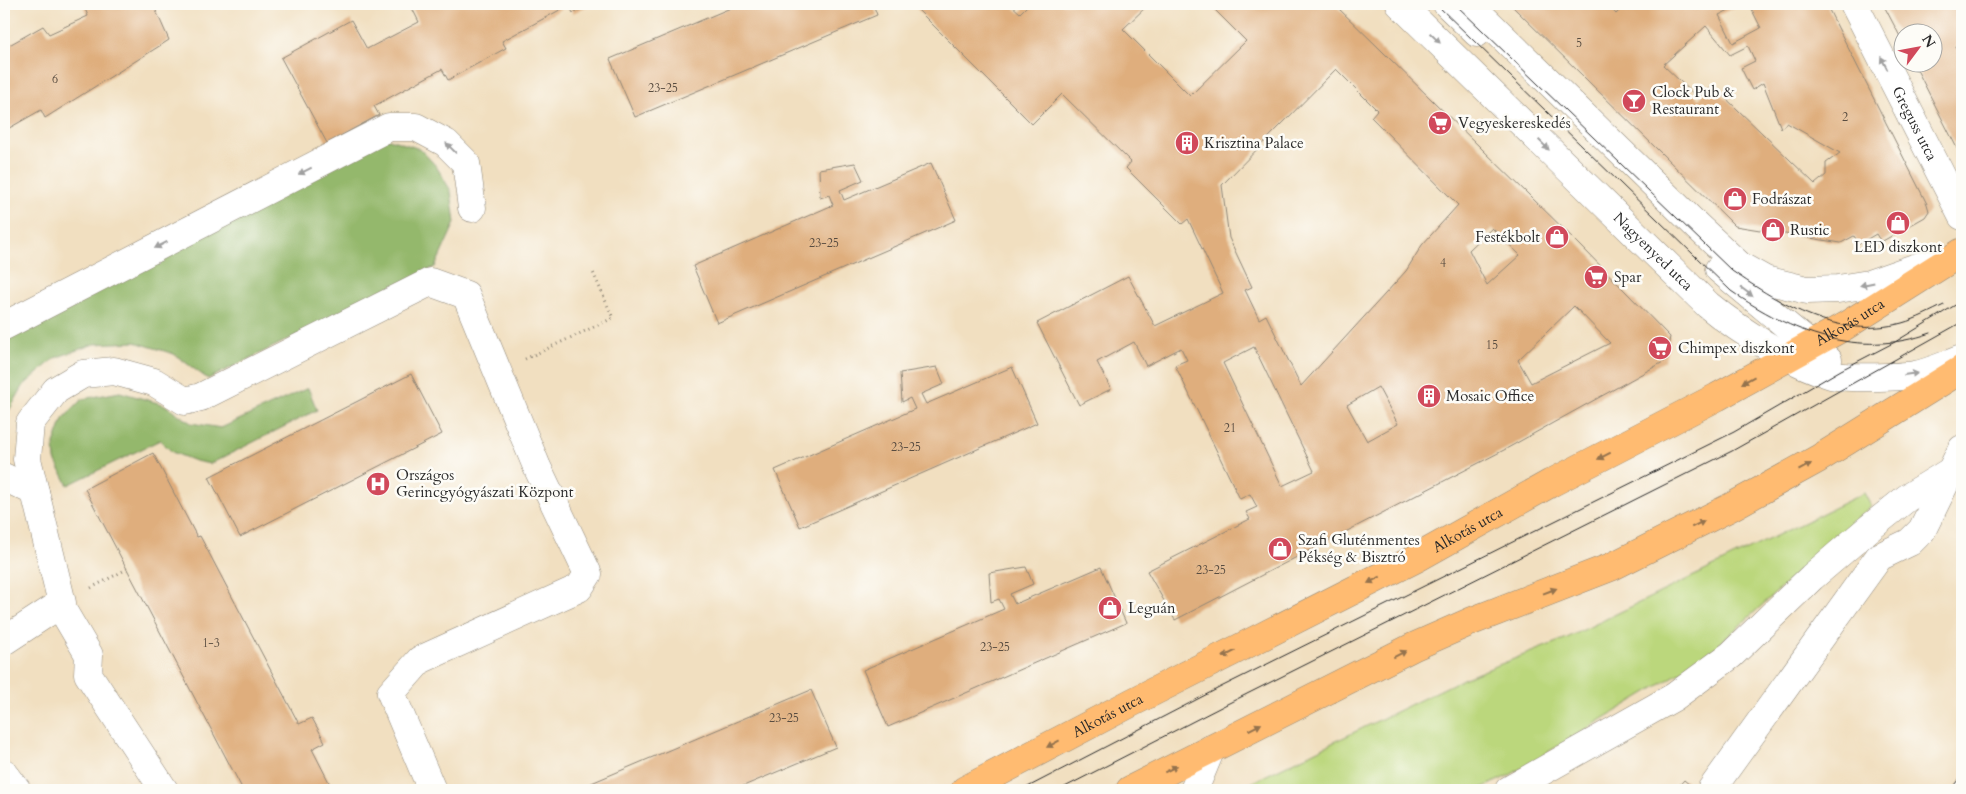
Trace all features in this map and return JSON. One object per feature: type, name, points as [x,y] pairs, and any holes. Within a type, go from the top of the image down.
[{"type":"main road","name":"Alkotás utca","points":[[965,790],[1133,702],[1417,558],[1551,483],[1800,352],[1845,326],[1962,252]]},
{"type":"main road","points":[[1130,790],[1413,647],[1611,567],[1729,508],[1818,459],[1962,369]]},
{"type":"street","name":"Nagyenyed utca","points":[[1400,4],[1708,305],[1732,324],[1800,352],[1832,375],[1862,377],[1915,374],[1962,359]]},
{"type":"street","points":[[1447,4],[1725,275],[1753,296],[1800,352]]},
{"type":"street","points":[[1469,4],[1698,227],[1740,266],[1765,280],[1807,290],[1838,289],[1869,284],[1962,252]]},
{"type":"street","name":"Greguss utca","points":[[1854,4],[1962,216]]},
{"type":"street","points":[[4,326],[390,128],[416,127],[446,143],[466,163],[472,208]]},
{"type":"street","points":[[4,641],[62,603],[26,460],[30,423],[56,390],[84,374],[114,371],[154,382],[185,401],[201,397],[430,282],[466,294],[537,467],[588,574],[579,588],[420,660],[391,693],[432,790]]},
{"type":"street","points":[[1509,790],[1674,697],[1731,655],[1812,577],[1866,530],[1956,460]]},
{"type":"street","points":[[1711,790],[1879,557],[1910,542],[1922,530],[1956,460]]},
{"type":"street","points":[[4,477],[35,492]]},
{"type":"street","points":[[59,604],[89,655],[88,674],[164,790]]},
{"type":"street","points":[[1194,790],[1211,748]]},
{"type":"street","points":[[4,773],[17,790]]},
{"type":"path","points":[[498,372],[613,318],[592,270]]},
{"type":"green space","points":[[383,137],[420,149],[436,166],[451,191],[455,223],[435,267],[208,379],[174,354],[135,342],[94,344],[55,358],[24,385],[4,419],[4,331]]},
{"type":"green space","points":[[308,388],[317,410],[210,464],[195,461],[172,452],[160,440],[68,485],[55,460],[54,444],[63,419],[82,399],[120,392],[165,405],[191,423],[221,428]]},
{"type":"green space","points":[[1864,493],[1871,506],[1704,658],[1510,775],[1477,790],[1236,790],[1463,679],[1567,638]]},
{"type":"building","points":[[83,4],[153,4],[169,40],[45,118],[41,110],[4,131],[4,48],[43,26],[49,34],[88,16]]},
{"type":"building","points":[[416,4],[591,4],[573,13],[569,5],[502,41],[506,48],[448,80],[442,69],[374,106],[379,115],[327,143],[281,58],[351,20],[367,49],[419,22],[411,6]]},
{"type":"building","points":[[740,4],[873,4],[877,15],[635,117],[610,59]]},
{"type":"building","points":[[912,4],[1010,4],[1020,13],[1029,4],[1149,4],[1123,29],[1190,96],[1246,41],[1209,4],[1334,4],[1580,245],[1670,337],[1665,361],[1504,450],[1175,620],[1147,571],[1250,519],[1246,512],[1257,507],[1250,494],[1240,499],[1175,365],[1187,360],[1181,348],[1146,366],[1134,342],[1097,362],[1111,389],[1079,405],[1037,323],[1128,276],[1155,326],[1223,293],[1188,219],[1182,224],[1126,168],[1131,162],[1062,94],[1032,124]],"holes":[[[1336,69],[1377,110],[1371,117],[1458,205],[1422,245],[1406,271],[1301,386],[1266,315],[1259,319],[1245,290],[1252,287],[1229,238],[1222,185]],[[1492,228],[1520,255],[1487,285],[1469,250]],[[1574,306],[1610,343],[1531,383],[1518,360]],[[1254,347],[1314,471],[1282,486],[1223,363]],[[1378,387],[1398,424],[1367,441],[1347,405]]]},
{"type":"building","points":[[1510,4],[1607,4],[1616,14],[1626,4],[1741,4],[1719,15],[1733,43],[1761,28],[1749,4],[1826,4],[1929,211],[1925,217],[1881,242],[1876,234],[1859,244],[1854,236],[1841,243],[1735,226]],"holes":[[[1706,26],[1730,55],[1748,46],[1755,61],[1741,68],[1752,90],[1763,83],[1781,128],[1787,123],[1840,153],[1826,163],[1826,175],[1815,184],[1712,85],[1699,99],[1663,65]]]},
{"type":"building","points":[[1883,4],[1962,4],[1962,42],[1956,46],[1962,59],[1962,158],[1918,72],[1944,72],[1944,22],[1894,22],[1894,25]]},
{"type":"building","points":[[855,163],[863,180],[840,190],[844,200],[931,163],[956,220],[717,323],[693,266],[833,205],[829,195],[820,198],[819,169]]},
{"type":"building","points":[[937,367],[944,384],[921,394],[926,404],[1012,367],[1037,423],[800,527],[775,470],[915,409],[910,398],[902,402],[900,373]]},
{"type":"building","points":[[411,374],[442,434],[240,537],[209,477]]},
{"type":"building","points":[[153,453],[197,537],[200,536],[299,724],[312,718],[325,742],[312,749],[333,790],[243,790],[85,489]]},
{"type":"building","points":[[1026,567],[1033,584],[1010,594],[1015,604],[1101,567],[1126,623],[888,727],[863,670],[1004,609],[999,599],[991,602],[989,573]]},
{"type":"building","points":[[811,690],[836,747],[734,790],[575,790]]},
{"type":"building","points":[[1684,780],[1696,790],[1675,790]]},
{"type":"tram line","points":[[1436,4],[1731,291],[1778,319],[1826,338],[1851,342],[1877,343],[1904,340],[1931,333]]},
{"type":"tram line","points":[[1455,4],[1732,271],[1751,284],[1791,307],[1812,316],[1856,327],[1879,327],[1902,323],[1944,305]]},
{"type":"tram line","points":[[1022,790],[1219,688],[1734,432],[1841,370],[1895,342],[1962,301]]},
{"type":"tram line","points":[[1059,790],[1732,451],[1962,322]]},
{"type":"railway","points":[[1953,790],[1962,779]]},
{"type":"place","name":"Clock Pub & Restaurant","points":[[1634,101]]},
{"type":"place","name":"Vegyeskereskedés","points":[[1440,123]]},
{"type":"place","name":"Krisztina Palace","points":[[1187,143]]},
{"type":"place","name":"Fodrászat","points":[[1735,199]]},
{"type":"place","name":"LED diszkont","points":[[1898,223]]},
{"type":"place","name":"Rustic","points":[[1773,230]]},
{"type":"place","name":"Festékbolt","points":[[1557,237]]},
{"type":"place","name":"Spar","points":[[1596,277]]},
{"type":"place","name":"Chimpex diszkont","points":[[1660,348]]},
{"type":"place","name":"Mosaic Office","points":[[1429,396]]},
{"type":"place","name":"Országos Gerincgyógyászati Központ","points":[[378,484]]},
{"type":"place","name":"Szafi Gluténmentes Pékség & Bisztró","points":[[1280,549]]},
{"type":"place","name":"Leguán","points":[[1110,608]]}]
